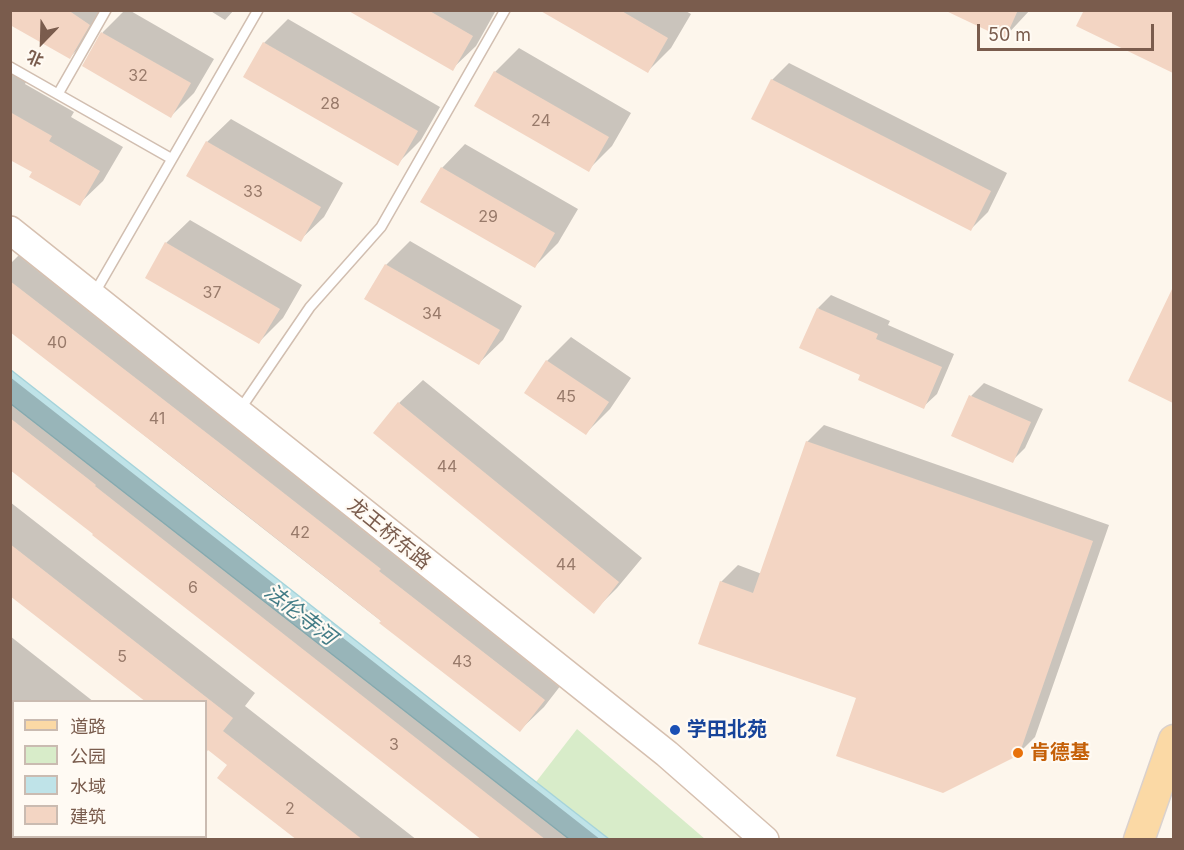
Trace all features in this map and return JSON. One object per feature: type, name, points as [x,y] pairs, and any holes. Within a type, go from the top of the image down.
[{"type":"main road","points":[[1139,840],[1173,740]]},
{"type":"street","name":"龙王桥东路","points":[[10,230],[667,754],[765,840]]},
{"type":"lane","points":[[58,94],[106,10]]},
{"type":"lane","points":[[93,296],[258,10]]},
{"type":"lane","points":[[238,413],[310,306],[381,227],[505,10]]},
{"type":"lane","points":[[10,67],[172,159]]},
{"type":"green space","points":[[577,729],[705,839],[609,839],[536,782]]},
{"type":"water","name":"法伦寺河","points":[[11,370],[609,839],[569,839],[11,404]]},
{"type":"building","points":[[10,10],[68,10],[90,25],[70,59],[10,25]]},
{"type":"building","points":[[347,10],[428,10],[473,36],[453,71]]},
{"type":"building","points":[[539,10],[620,10],[668,38],[648,73]]},
{"type":"building","points":[[944,10],[1018,10],[1005,39]]},
{"type":"building","points":[[1084,10],[1173,10],[1173,73],[1076,26]]},
{"type":"building","points":[[101,32],[191,83],[171,118],[82,66]]},
{"type":"building","points":[[263,42],[418,131],[398,166],[243,77]]},
{"type":"building","points":[[494,71],[609,137],[589,172],[474,106]]},
{"type":"building","points":[[771,79],[991,191],[971,231],[751,119]]},
{"type":"building","points":[[10,112],[52,136],[49,141],[100,171],[80,206],[29,177],[32,172],[10,160]]},
{"type":"building","points":[[206,141],[321,207],[301,242],[186,176]]},
{"type":"building","points":[[441,167],[555,233],[535,268],[420,202]]},
{"type":"building","points":[[165,242],[280,309],[259,344],[145,278]]},
{"type":"building","points":[[385,264],[500,330],[479,365],[364,299]]},
{"type":"building","points":[[10,281],[381,569],[379,571],[545,700],[520,732],[379,623],[381,621],[221,495],[10,332]]},
{"type":"building","points":[[1173,287],[1173,403],[1128,381]]},
{"type":"building","points":[[817,308],[878,334],[876,339],[942,367],[924,409],[858,380],[860,375],[799,348]]},
{"type":"building","points":[[546,360],[609,402],[586,435],[524,393]]},
{"type":"building","points":[[969,395],[1031,422],[1013,463],[951,436]]},
{"type":"building","points":[[398,402],[619,582],[594,614],[373,433]]},
{"type":"building","points":[[10,418],[546,840],[482,840],[92,535],[10,470]]},
{"type":"building","points":[[806,441],[1093,541],[1019,755],[943,793],[836,756],[856,698],[698,644],[720,581],[753,593]]},
{"type":"building","points":[[10,544],[233,718],[223,731],[363,840],[297,840],[217,778],[227,765],[208,750],[207,752],[207,700],[143,700],[10,596]]},
{"type":"place","name":"学田北苑","points":[[675,730]]},
{"type":"place","name":"肯德基","points":[[1018,753]]}]
